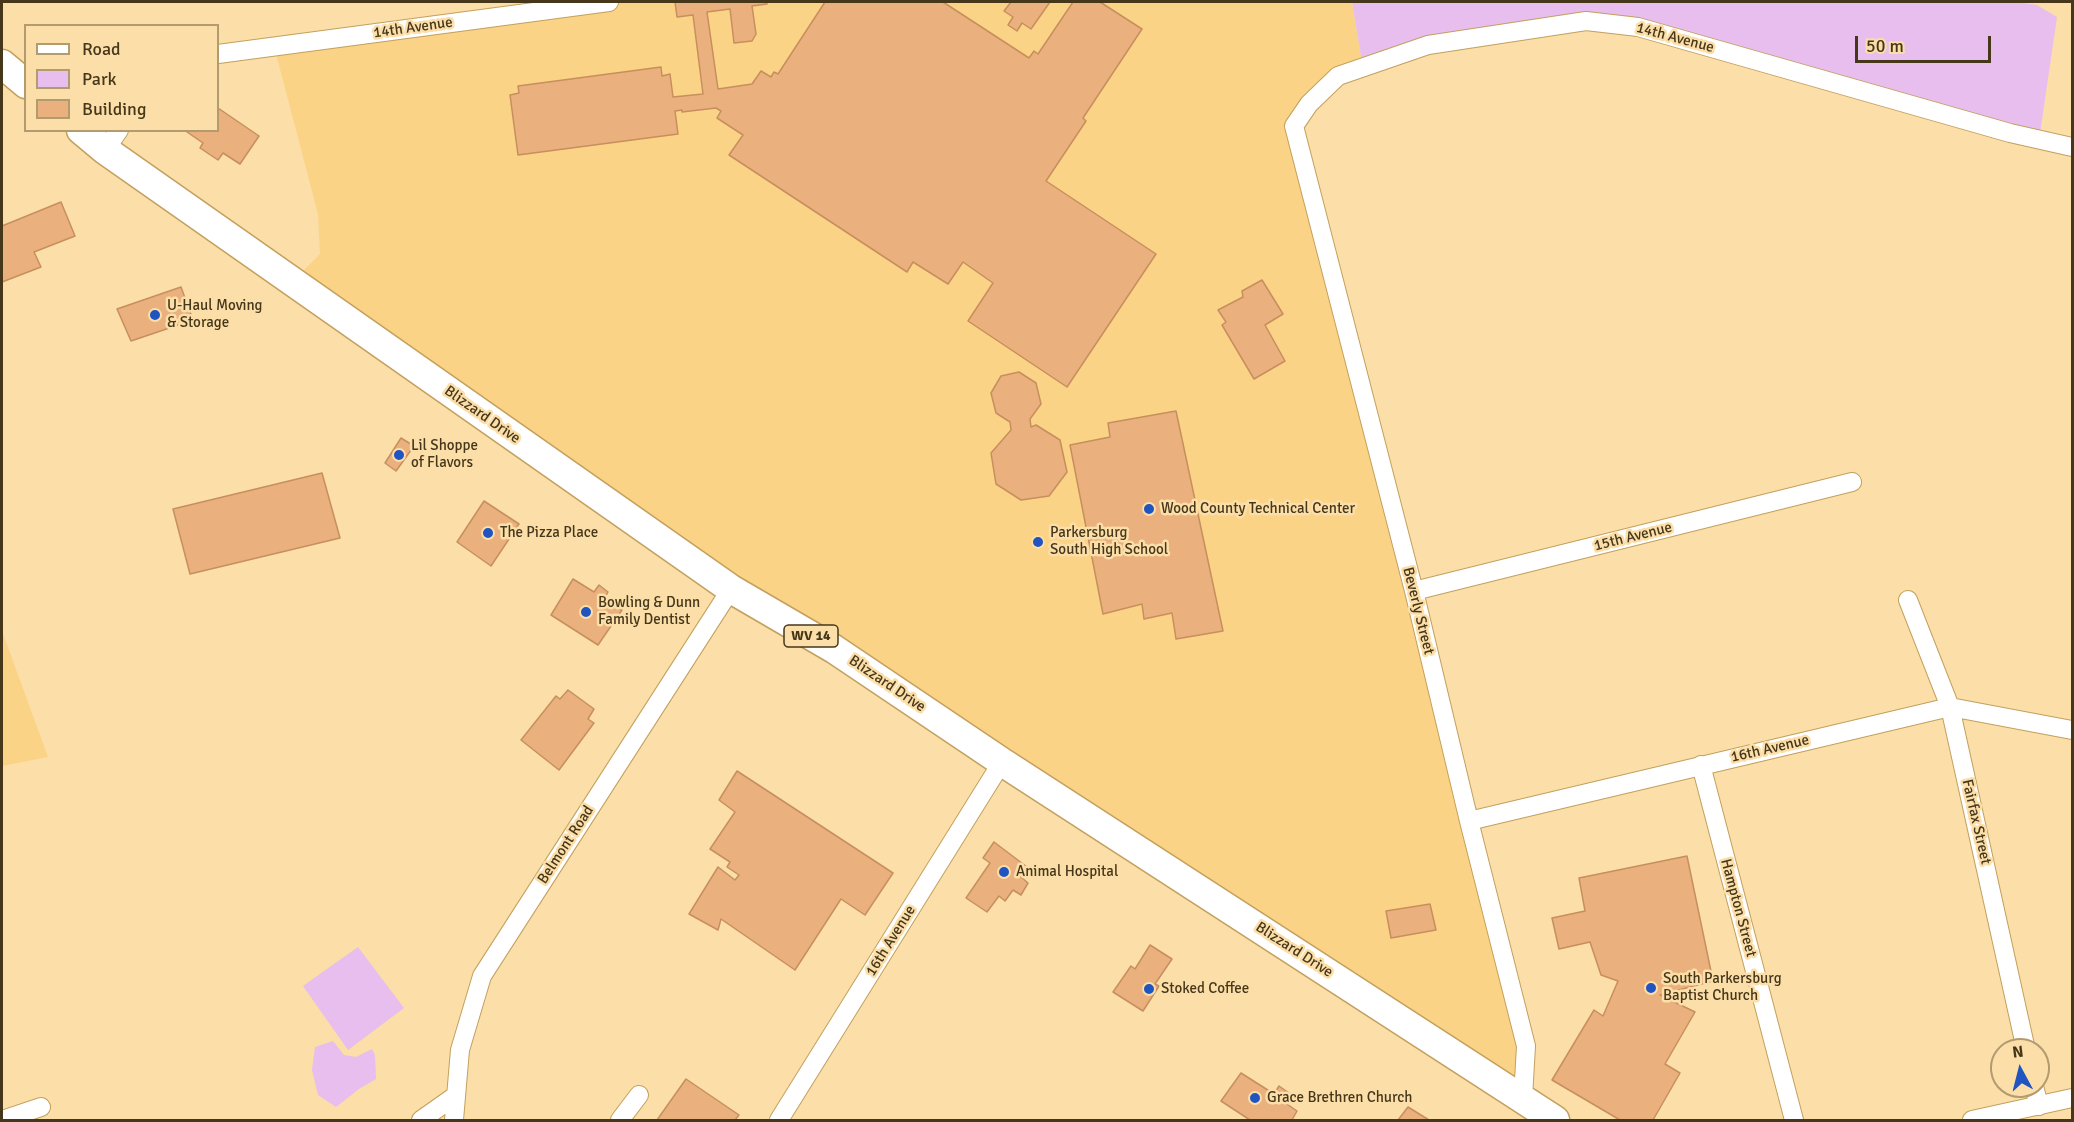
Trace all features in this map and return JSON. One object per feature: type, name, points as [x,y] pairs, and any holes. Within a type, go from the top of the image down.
[{"type":"main road","points":[[2,64],[24,82]]},
{"type":"main road","name":"Blizzard Drive","points":[[87,132],[112,140],[731,589],[834,649],[1002,762],[1555,1120]]},
{"type":"street","name":"14th Avenue","points":[[219,54],[609,2]]},
{"type":"street","name":"14th Avenue","points":[[1294,126],[1309,104],[1338,76],[1346,73],[1428,45],[1586,21],[1638,27],[2010,134],[2073,147]]},
{"type":"street","name":"Beverly Street","points":[[1294,126],[1414,591],[1526,1046],[1523,1098]]},
{"type":"street","name":"15th Avenue","points":[[1414,591],[1852,482]]},
{"type":"street","name":"Belmont Road","points":[[454,1120],[460,1050],[482,976],[731,589]]},
{"type":"street","name":"Fairfax Street","points":[[1908,600],[1950,707],[2023,1038]]},
{"type":"street","name":"16th Avenue","points":[[1469,821],[1950,707],[2073,730]]},
{"type":"street","name":"16th Avenue","points":[[779,1120],[1002,762]]},
{"type":"street","name":"Hampton Street","points":[[1701,765],[1794,1120]]},
{"type":"street","points":[[620,1120],[639,1095]]},
{"type":"street","points":[[421,1120],[455,1096]]},
{"type":"street","points":[[2036,1098],[2038,1106]]},
{"type":"street","points":[[1972,1120],[2073,1098]]},
{"type":"street","points":[[2,1120],[41,1107]]},
{"type":"shaded area","name":"Parkersburg South High School","points":[[609,2],[1352,2],[1363,68],[1338,76],[1294,126],[1526,1046],[1523,1098],[292,282],[320,254],[318,214],[274,46]]},
{"type":"shaded area","points":[[2,631],[48,757],[2,766]]},
{"type":"green space","points":[[1352,2],[2015,2],[2037,5],[2057,17],[2039,140],[1586,21],[1363,68]]},
{"type":"green space","points":[[358,947],[404,1008],[348,1050],[303,986]]},
{"type":"green space","points":[[333,1041],[344,1055],[356,1057],[372,1049],[375,1055],[376,1079],[336,1107],[318,1095],[312,1070],[315,1047]]},
{"type":"building","points":[[675,2],[767,2],[767,4],[752,6],[756,34],[752,41],[734,43],[730,9],[707,12],[718,89],[752,84],[761,71],[771,77],[774,72],[778,74],[825,2],[943,2],[1029,58],[1034,51],[1038,54],[1073,2],[1100,2],[1142,29],[1083,118],[1086,121],[1046,181],[1156,254],[1067,387],[968,321],[993,283],[963,262],[948,284],[913,262],[907,272],[729,155],[743,135],[717,118],[721,111],[716,108],[675,111],[678,134],[518,155],[510,95],[519,93],[518,86],[661,67],[662,76],[670,74],[673,97],[703,94],[693,15],[677,17]]},
{"type":"building","points":[[1011,2],[1050,2],[1031,29],[1022,23],[1017,31],[1008,25],[1013,17],[1004,11]]},
{"type":"building","points":[[219,109],[259,136],[240,164],[223,153],[218,160],[200,148],[203,143],[187,132],[219,132]]},
{"type":"building","points":[[61,202],[75,236],[34,252],[41,267],[2,282],[2,226]]},
{"type":"building","points":[[1262,280],[1283,314],[1265,325],[1285,361],[1254,379],[1222,325],[1226,322],[1218,310],[1243,297],[1242,291]]},
{"type":"building","name":"U-Haul Moving & Storage","points":[[181,287],[193,320],[131,341],[117,309]]},
{"type":"building","points":[[1019,372],[1036,383],[1041,404],[1030,419],[1031,427],[1036,425],[1060,440],[1067,472],[1049,496],[1021,500],[996,484],[991,453],[1011,430],[1010,422],[996,413],[991,393],[1001,376]]},
{"type":"building","points":[[1176,411],[1223,631],[1176,639],[1172,613],[1144,619],[1142,604],[1103,614],[1070,445],[1110,437],[1108,423]]},
{"type":"building","name":"Lil Shoppe of Flavors","points":[[401,438],[414,446],[396,471],[385,463]]},
{"type":"building","points":[[322,473],[340,538],[190,574],[173,509]]},
{"type":"building","name":"The Pizza Place","points":[[484,501],[519,524],[491,566],[457,542]]},
{"type":"building","name":"Bowling & Dunn Family Dentist","points":[[573,579],[594,592],[599,585],[608,592],[604,599],[622,610],[598,645],[551,615]]},
{"type":"building","points":[[568,690],[594,709],[588,719],[594,723],[559,770],[521,740],[556,696],[560,699]]},
{"type":"building","points":[[737,771],[893,873],[865,915],[841,899],[795,970],[721,919],[718,930],[689,914],[718,867],[735,880],[739,875],[727,867],[730,862],[710,849],[735,812],[719,800]]},
{"type":"building","name":"Animal Hospital","points":[[994,842],[1027,867],[1021,877],[1028,883],[1021,895],[1013,890],[1005,901],[999,896],[987,912],[966,898],[990,863],[983,858]]},
{"type":"building","name":"South Parkersburg Baptist Church","points":[[1687,856],[1713,981],[1660,995],[1695,1012],[1665,1064],[1680,1073],[1653,1120],[1620,1120],[1552,1080],[1594,1010],[1603,1016],[1618,981],[1601,975],[1590,942],[1559,949],[1552,918],[1585,911],[1579,878]]},
{"type":"building","points":[[1430,904],[1436,930],[1391,938],[1386,911]]},
{"type":"building","points":[[1150,945],[1172,959],[1155,984],[1159,986],[1143,1011],[1113,992],[1131,966],[1135,969]]},
{"type":"building","name":"Grace Brethren Church","points":[[1241,1073],[1274,1094],[1279,1086],[1289,1093],[1284,1102],[1297,1111],[1292,1120],[1250,1120],[1221,1101]]},
{"type":"building","points":[[686,1079],[739,1115],[735,1120],[657,1120]]},
{"type":"building","points":[[1408,1107],[1429,1120],[1398,1120]]},
{"type":"place","name":"U-Haul Moving & Storage","points":[[155,315]]},
{"type":"place","name":"Lil Shoppe of Flavors","points":[[399,455]]},
{"type":"place","name":"Wood County Technical Center","points":[[1149,509]]},
{"type":"place","name":"The Pizza Place","points":[[488,533]]},
{"type":"place","name":"Parkersburg South High School","points":[[1038,542]]},
{"type":"place","name":"Bowling & Dunn Family Dentist","points":[[586,612]]},
{"type":"place","name":"Animal Hospital","points":[[1004,872]]},
{"type":"place","name":"South Parkersburg Baptist Church","points":[[1651,988]]},
{"type":"place","name":"Stoked Coffee","points":[[1149,989]]},
{"type":"place","name":"Grace Brethren Church","points":[[1255,1098]]}]
